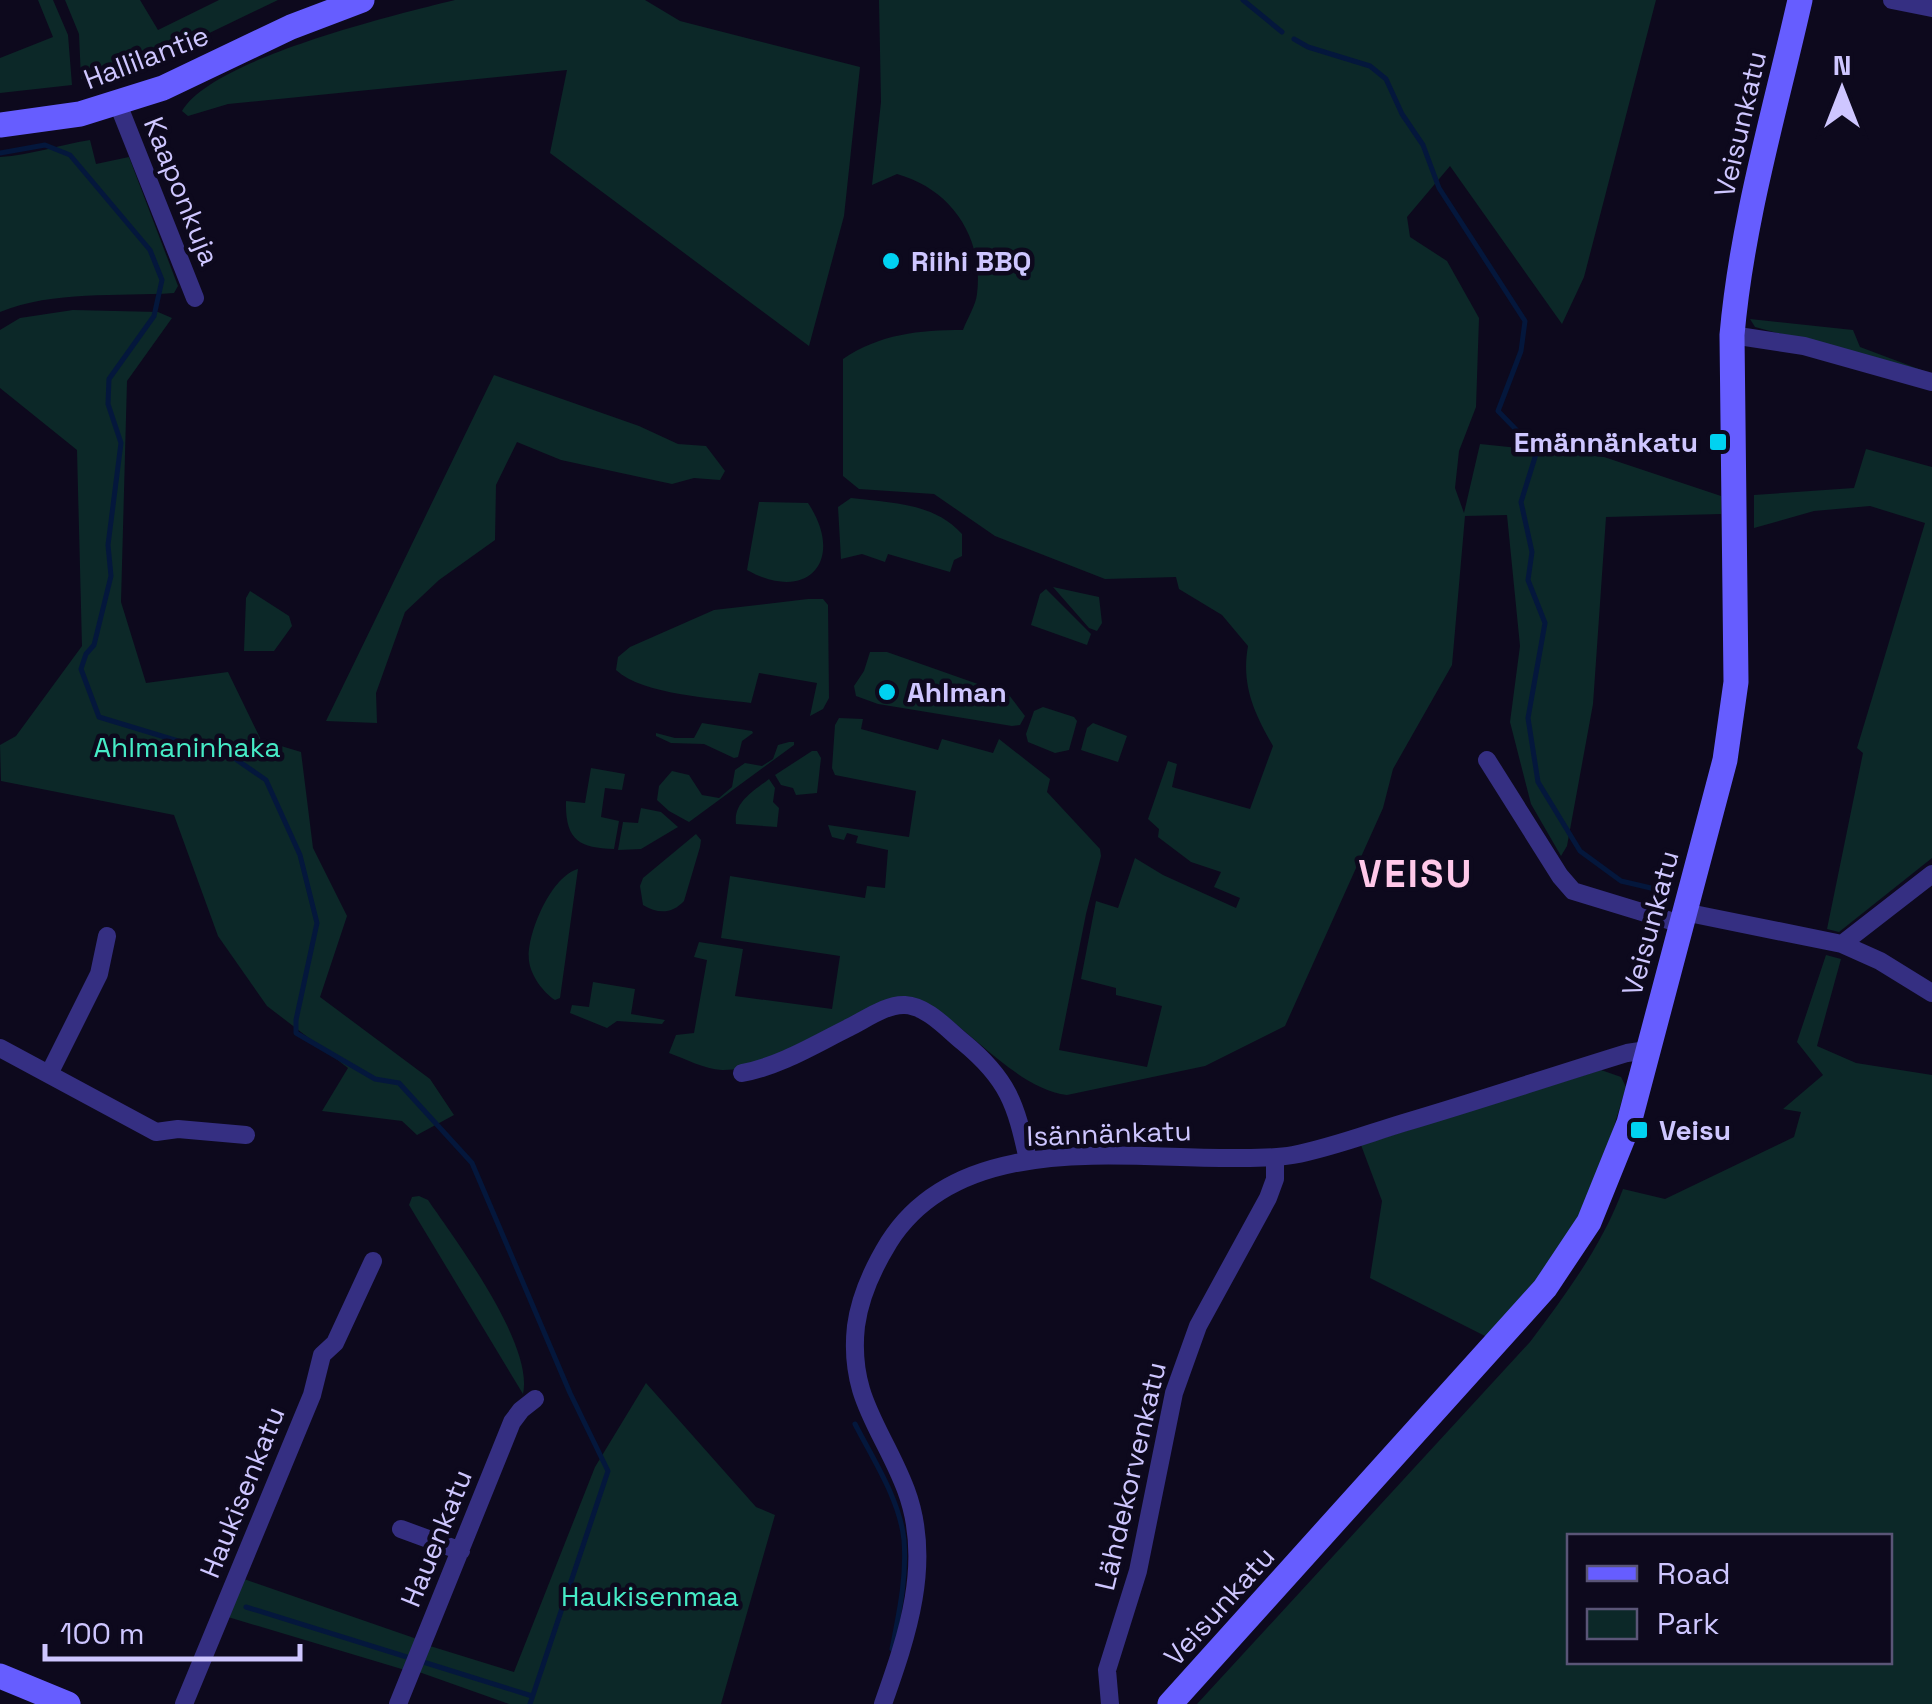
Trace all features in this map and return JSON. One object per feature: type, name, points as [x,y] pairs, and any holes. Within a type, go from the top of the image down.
[{"type":"street","name":"Hallilantie","points":[[0,126],[118,104],[362,0]]},
{"type":"street","name":"Veisunkatu","points":[[1170,1704],[1545,1288],[1574,1247],[1601,1196],[1629,1123],[1725,760],[1736,682],[1732,335],[1748,222],[1800,0]]},
{"type":"street","points":[[1892,0],[1932,8]]},
{"type":"street","name":"Kaaponkuja","points":[[118,104],[195,298]]},
{"type":"street","points":[[1732,335],[1804,346],[1932,382]]},
{"type":"street","points":[[1487,760],[1573,891],[1683,918],[1842,944],[1880,961],[1932,993]]},
{"type":"street","points":[[1842,944],[1932,874]]},
{"type":"street","points":[[49,1074],[99,974],[108,936]]},
{"type":"street","points":[[742,1073],[763,1069],[881,1011],[905,1005],[917,1007],[967,1045],[1001,1078],[1015,1104],[1028,1160]]},
{"type":"street","points":[[0,1048],[156,1132],[191,1130],[246,1135]]},
{"type":"street","name":"Isännänkatu","points":[[883,1704],[908,1625],[917,1558],[916,1532],[907,1493],[864,1404],[855,1350],[862,1300],[880,1257],[916,1208],[960,1180],[1028,1160],[1275,1158],[1647,1050]]},
{"type":"street","name":"Lähdekorvenkatu","points":[[1110,1704],[1108,1670],[1138,1571],[1174,1394],[1198,1326],[1268,1198],[1275,1158]]},
{"type":"street","name":"Haukisenkatu","points":[[184,1704],[312,1396],[322,1354],[335,1343],[373,1260]]},
{"type":"street","name":"Hauenkatu","points":[[398,1704],[512,1422],[520,1410],[535,1400]]},
{"type":"street","points":[[401,1528],[461,1551]]},
{"type":"street","points":[[0,1676],[68,1704]]},
{"type":"green space","points":[[38,0],[53,0],[68,35],[72,85],[0,93],[0,58],[53,37]]},
{"type":"green space","points":[[65,0],[140,0],[158,30],[219,0],[278,0],[168,53],[81,79],[79,34]]},
{"type":"green space","points":[[455,0],[645,0],[680,21],[860,67],[844,216],[809,346],[550,153],[567,70],[228,104],[188,116],[182,111],[200,92],[265,57],[350,28]]},
{"type":"green space","points":[[879,0],[1656,0],[1584,277],[1562,324],[1450,166],[1407,217],[1410,237],[1447,261],[1479,318],[1476,407],[1459,451],[1455,488],[1464,513],[1480,444],[1604,457],[1721,496],[1721,514],[1606,517],[1593,704],[1567,846],[1561,856],[1531,804],[1510,722],[1520,646],[1507,515],[1465,516],[1452,665],[1393,769],[1383,808],[1285,1026],[1205,1066],[1067,1095],[1020,1076],[936,1010],[916,1000],[897,997],[786,1053],[741,1068],[715,1069],[669,1053],[676,1035],[694,1033],[707,960],[694,957],[699,942],[743,949],[735,996],[832,1009],[840,956],[721,938],[730,876],[865,898],[867,886],[885,888],[888,850],[856,843],[858,836],[847,833],[844,840],[832,837],[828,825],[909,837],[916,791],[835,775],[835,725],[839,718],[863,719],[861,729],[938,750],[942,739],[993,753],[999,739],[1050,779],[1047,792],[1100,849],[1101,856],[1059,1050],[1147,1067],[1162,1006],[1116,995],[1116,988],[1081,979],[1096,901],[1118,908],[1135,858],[1236,908],[1240,898],[1214,887],[1221,872],[1191,862],[1158,837],[1159,829],[1148,819],[1168,761],[1177,764],[1172,787],[1250,809],[1273,746],[1251,698],[1246,673],[1248,646],[1222,615],[1179,589],[1176,577],[1105,579],[995,536],[934,494],[859,489],[843,476],[843,359],[900,335],[963,330],[977,294],[975,253],[960,218],[948,204],[916,181],[897,174],[872,185],[881,102]]},
{"type":"green space","points":[[90,140],[96,164],[129,157],[178,286],[174,293],[64,297],[0,312],[0,157]]},
{"type":"green space","name":"Ahlmaninhaka","points":[[73,310],[158,312],[172,318],[127,381],[121,602],[146,683],[228,672],[261,740],[301,752],[313,848],[347,916],[320,997],[430,1079],[454,1115],[417,1135],[402,1121],[322,1111],[348,1068],[267,1006],[218,936],[174,815],[1,781],[0,745],[16,736],[82,646],[77,450],[0,388],[0,330],[20,318]]},
{"type":"green space","points":[[1750,319],[1853,330],[1860,347],[1932,374],[1755,327]]},
{"type":"green space","points":[[494,375],[639,426],[678,444],[706,446],[725,471],[720,480],[694,478],[672,484],[561,460],[517,442],[496,485],[495,540],[439,580],[405,612],[376,693],[377,723],[326,721]]},
{"type":"green space","points":[[1866,449],[1932,467],[1932,858],[1839,932],[1827,929],[1863,753],[1857,748],[1925,523],[1870,506],[1814,511],[1754,528],[1754,495],[1854,488]]},
{"type":"green space","points":[[851,498],[896,503],[938,516],[962,534],[962,556],[954,560],[950,572],[888,554],[885,562],[862,554],[841,559],[838,507]]},
{"type":"green space","points":[[759,502],[808,503],[823,542],[815,571],[788,582],[747,570]]},
{"type":"green space","points":[[1053,587],[1099,597],[1102,623],[1097,631],[1089,628]]},
{"type":"green space","points":[[1046,589],[1091,634],[1087,645],[1031,625],[1040,594]]},
{"type":"green space","points":[[250,591],[289,616],[292,626],[274,651],[244,651],[246,598]]},
{"type":"green space","points":[[823,599],[828,605],[829,698],[823,709],[810,716],[817,683],[759,673],[751,703],[661,690],[616,670],[618,657],[630,647],[714,610]]},
{"type":"green space","points":[[870,652],[887,652],[1009,695],[1025,716],[1020,725],[1012,726],[878,704],[856,696],[854,686]]},
{"type":"green space","points":[[1043,707],[1077,721],[1069,750],[1055,753],[1028,742],[1026,734],[1034,711]]},
{"type":"green space","points":[[702,723],[753,733],[742,741],[738,757],[734,758],[704,744],[671,743],[656,736],[694,738]]},
{"type":"green space","points":[[1093,723],[1127,736],[1118,762],[1081,750],[1087,728]]},
{"type":"green space","points":[[778,745],[794,745],[689,822],[657,800],[659,786],[672,771],[689,775],[702,795],[719,798],[732,787],[735,770],[745,763],[762,766],[773,759]]},
{"type":"green space","points":[[817,751],[821,758],[817,793],[796,795],[793,788],[781,785],[775,775]]},
{"type":"green space","points":[[591,768],[625,774],[622,790],[605,788],[601,817],[619,821],[614,849],[583,844],[568,825],[566,801],[585,803]]},
{"type":"green space","points":[[769,779],[775,788],[773,802],[779,808],[777,827],[736,824],[741,803]]},
{"type":"green space","points":[[641,808],[661,812],[678,827],[641,849],[618,850],[623,822],[638,823]]},
{"type":"green space","points":[[696,834],[701,840],[700,847],[684,901],[665,911],[643,905],[643,878]]},
{"type":"green space","points":[[578,869],[560,998],[555,1000],[535,978],[529,950],[536,922],[550,894]]},
{"type":"green space","points":[[1826,955],[1841,959],[1817,1046],[1856,1063],[1932,1075],[1932,1704],[1197,1704],[1530,1342],[1594,1250],[1623,1189],[1665,1199],[1794,1137],[1801,1112],[1783,1109],[1823,1075],[1797,1042]]},
{"type":"green space","points":[[593,982],[635,989],[631,1014],[665,1020],[662,1024],[617,1021],[607,1028],[570,1013],[572,1005],[589,1007]]},
{"type":"green space","points":[[1601,1070],[1621,1077],[1626,1087],[1593,1195],[1564,1247],[1487,1337],[1370,1278],[1382,1201],[1361,1145]]},
{"type":"green space","points":[[412,1197],[428,1200],[505,1321],[517,1348],[523,1394],[409,1205]]},
{"type":"green space","name":"Haukisenmaa","points":[[646,1383],[756,1507],[775,1515],[721,1704],[509,1704],[419,1672],[430,1646],[514,1672],[595,1467]]},
{"type":"green space","points":[[244,1579],[417,1639],[405,1670],[228,1617]]},
{"type":"waterway","points":[[1243,0],[1282,32]]},
{"type":"waterway","points":[[1294,39],[1370,66],[1386,79],[1402,114],[1423,145],[1439,188],[1525,321],[1521,351],[1498,411],[1537,451],[1521,502],[1532,552],[1528,580],[1545,623],[1528,718],[1538,782],[1580,851],[1621,881],[1668,892]]},
{"type":"waterway","points":[[0,153],[45,145],[70,155],[150,250],[162,280],[154,316],[109,379],[108,404],[121,443],[108,545],[111,576],[94,645],[81,669],[99,717],[234,758],[266,780],[300,855],[317,923],[296,1033],[375,1079],[399,1083],[472,1163],[570,1393],[608,1471],[530,1704]]},
{"type":"waterway","points":[[855,1424],[891,1495],[904,1540],[903,1581],[892,1649]]},
{"type":"waterway","points":[[246,1607],[410,1658]]},
{"type":"waterway","points":[[420,1661],[532,1696]]},
{"type":"place","name":"Riihi BBQ","points":[[891,261]]},
{"type":"place","name":"Emännänkatu","points":[[1718,442]]},
{"type":"place","name":"Ahlman","points":[[887,692]]},
{"type":"place","name":"Veisu","points":[[1639,1130]]},
{"type":"district","name":"VEISU","points":[[1416,874]]}]
